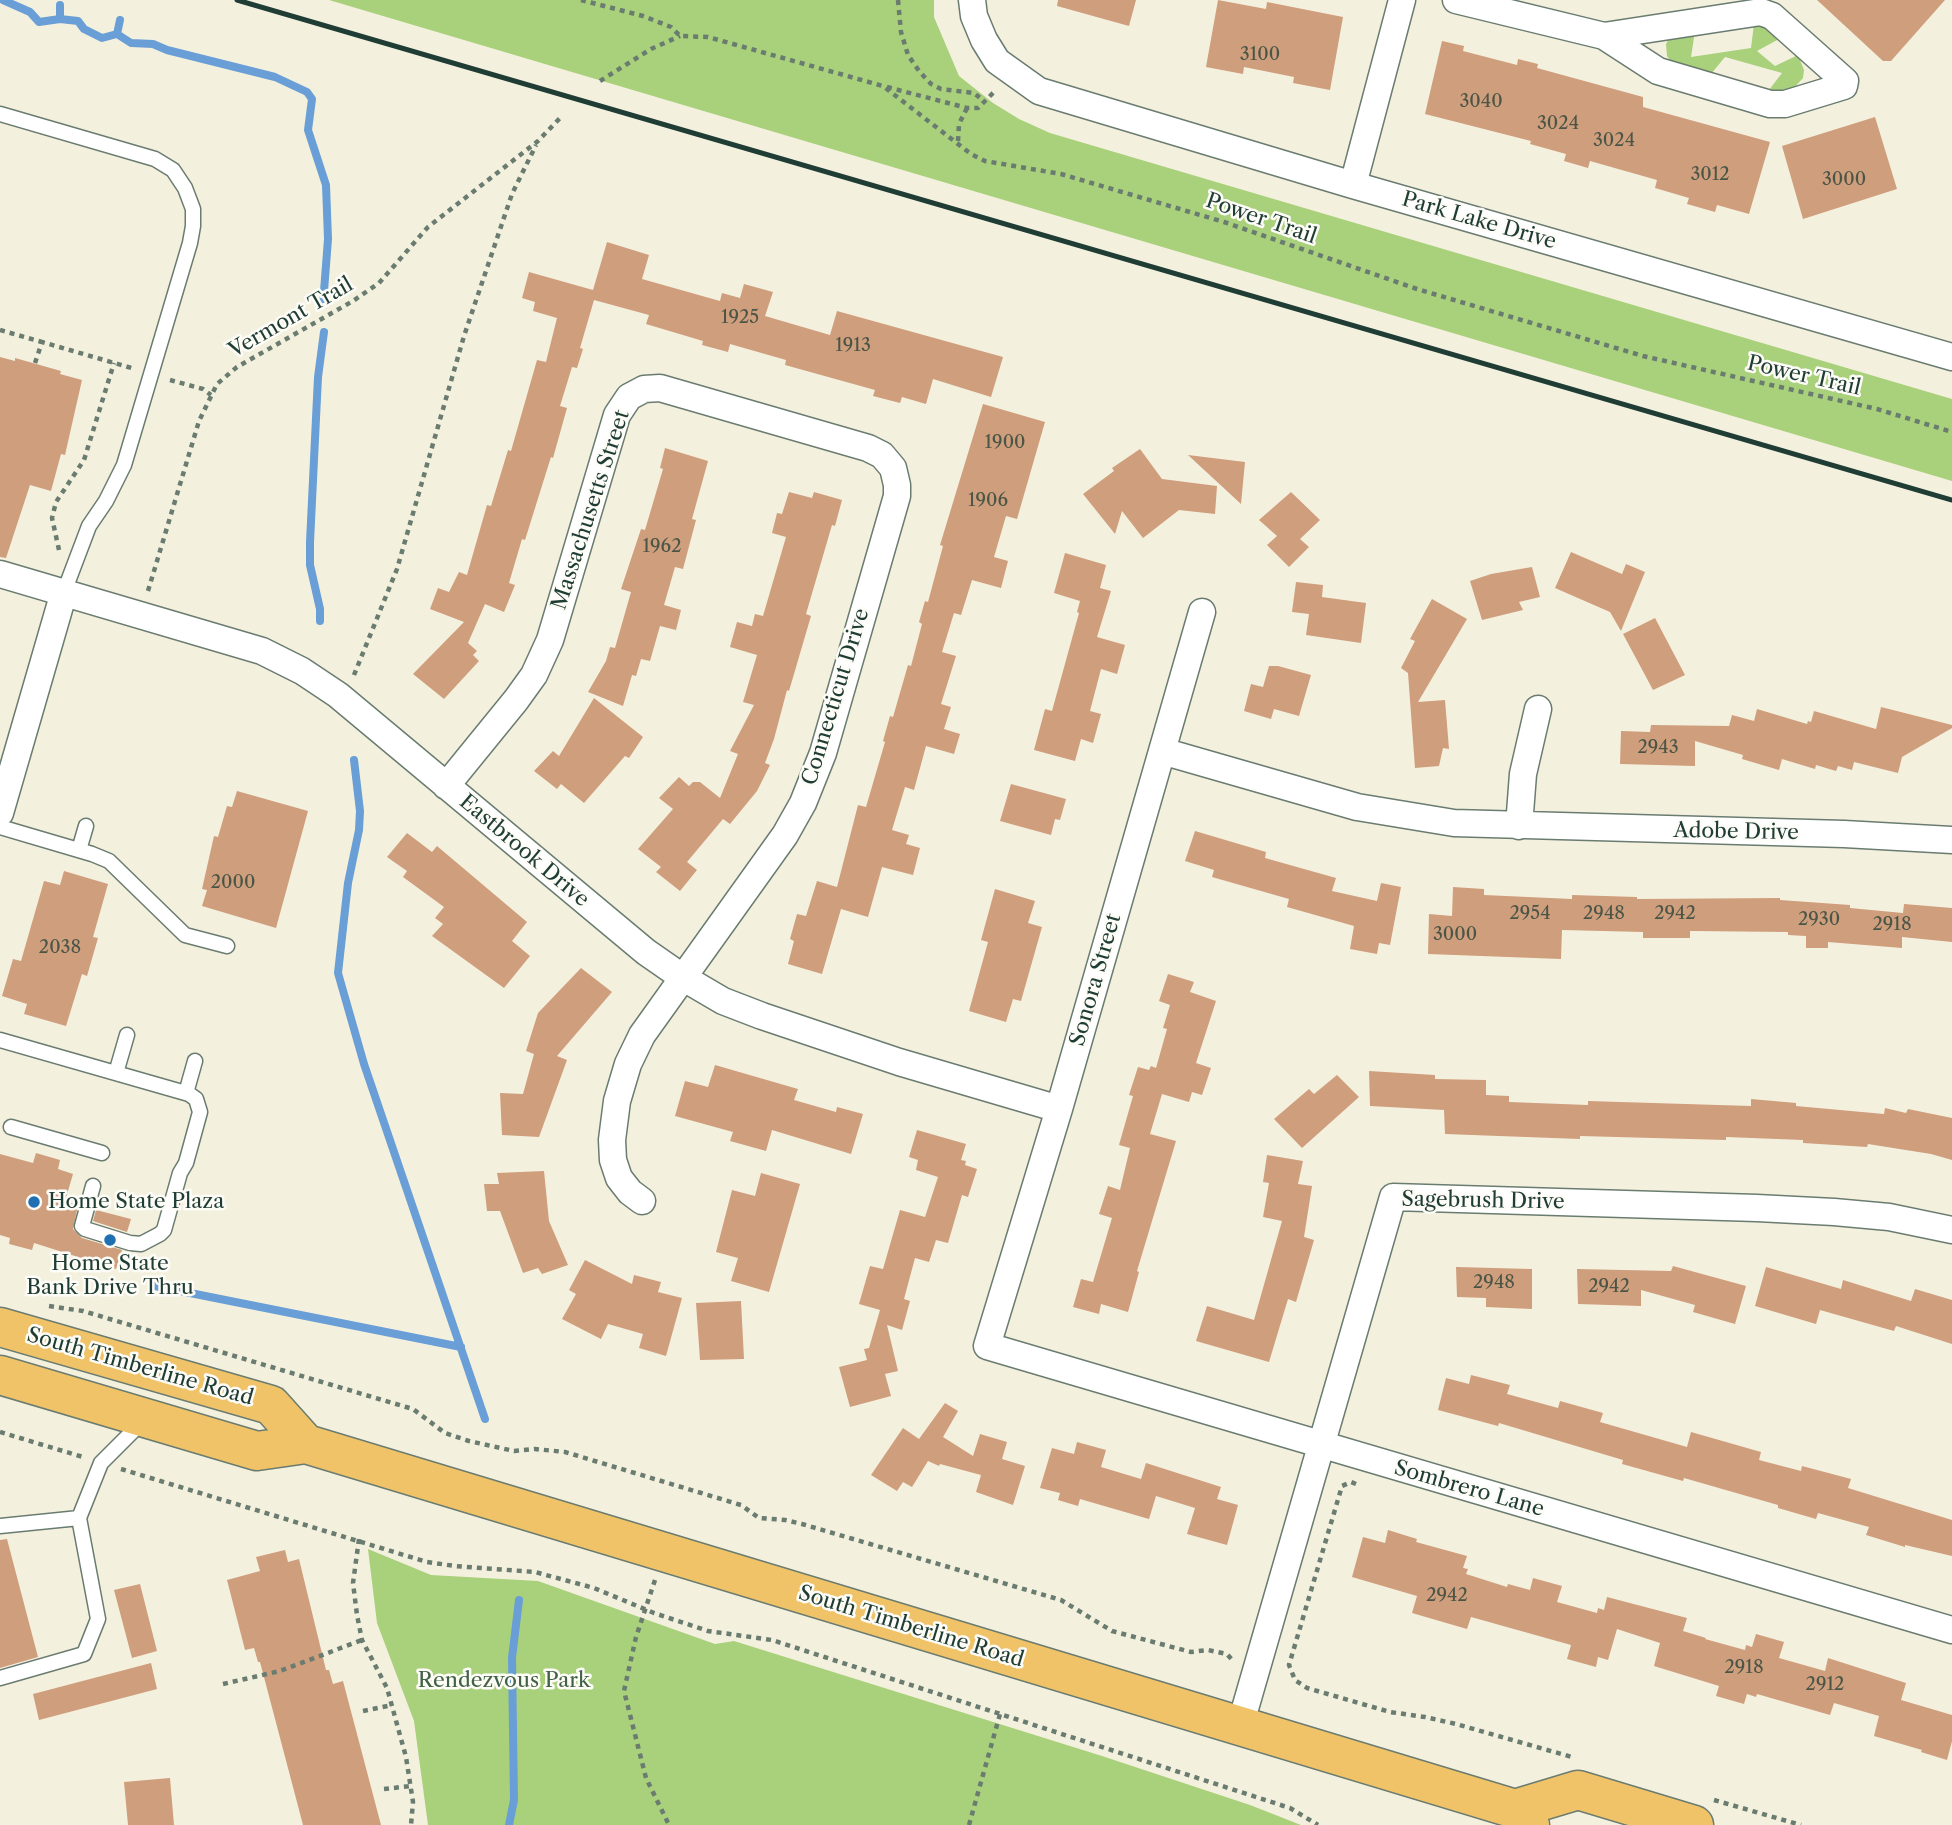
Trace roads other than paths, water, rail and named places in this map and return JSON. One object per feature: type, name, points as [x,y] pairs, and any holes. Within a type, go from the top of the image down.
[{"type":"main road","name":"South Timberline Road","points":[[0,1327],[271,1405],[306,1444]]},
{"type":"main road","name":"South Timberline Road","points":[[0,1375],[257,1451],[306,1444],[1240,1726],[1516,1821],[1578,1790],[1701,1811]]},
{"type":"street","name":"Park Lake Drive","points":[[972,0],[974,16],[997,61],[1039,91],[1353,185],[1952,357]]},
{"type":"street","points":[[1353,185],[1402,0]]},
{"type":"street","points":[[1455,0],[1604,36],[1658,71],[1770,104],[1785,104],[1844,86],[1845,81],[1772,16],[1761,12],[1604,36]]},
{"type":"street","name":"Massachusetts Street","points":[[446,786],[534,675],[550,640],[617,415],[629,397],[644,389],[660,388],[867,448],[882,455],[893,468]]},
{"type":"street","name":"Connecticut Drive","points":[[642,1200],[630,1192],[619,1178],[613,1160],[612,1140],[617,1101],[628,1064],[642,1035],[785,835],[808,790],[823,753],[897,496],[898,485],[893,468]]},
{"type":"street","name":"Eastbrook Drive","points":[[0,574],[262,651],[302,671],[338,695],[646,952],[723,1001],[900,1062],[1059,1109]]},
{"type":"street","points":[[0,813],[64,593]]},
{"type":"street","name":"Sonora Street","points":[[988,1346],[1202,612]]},
{"type":"street","points":[[1519,827],[1523,774],[1538,709]]},
{"type":"street","name":"Adobe Drive","points":[[1162,751],[1357,807],[1454,823],[1519,827],[1844,834],[1952,840]]},
{"type":"street","name":"Sagebrush Drive","points":[[1240,1726],[1393,1197],[1834,1212],[1889,1217],[1952,1230]]},
{"type":"street","name":"Sombrero Lane","points":[[988,1346],[1320,1446],[1952,1630]]},
{"type":"lane","points":[[0,114],[155,159],[173,170],[185,188],[193,209],[193,226],[152,374],[118,481],[89,526],[64,593]]},
{"type":"lane","points":[[79,850],[86,825]]},
{"type":"lane","points":[[0,827],[109,861],[185,934],[228,946]]},
{"type":"lane","points":[[116,1073],[127,1035]]},
{"type":"lane","points":[[0,1040],[186,1093],[196,1099],[200,1112],[186,1163],[180,1174],[164,1230],[160,1234],[141,1244],[85,1229],[82,1226],[93,1186]]},
{"type":"lane","points":[[186,1093],[195,1061]]},
{"type":"lane","points":[[11,1127],[102,1153]]},
{"type":"lane","points":[[0,1678],[84,1654],[98,1619],[79,1518],[101,1463],[146,1418]]},
{"type":"lane","points":[[0,1526],[79,1518]]},
{"type":"waterway","points":[[3,0],[30,12],[39,22],[60,19],[78,21],[84,29],[102,38],[117,34],[131,43],[153,44],[167,50],[275,77],[307,92],[312,99],[308,130],[326,185],[328,239],[323,304]]},
{"type":"waterway","points":[[60,5],[60,19]]},
{"type":"waterway","points":[[117,34],[120,20]]},
{"type":"waterway","points":[[320,621],[320,609],[310,565],[310,542],[318,377],[324,332]]},
{"type":"waterway","points":[[354,760],[360,811],[359,830],[348,883],[338,973],[364,1064],[485,1419]]},
{"type":"waterway","points":[[155,1286],[461,1347]]},
{"type":"waterway","points":[[509,1825],[514,1800],[512,1658],[519,1600]]},
{"type":"railway","points":[[237,0],[1952,500]]},
{"type":"place","name":"Home State Plaza","points":[[34,1202]]},
{"type":"place","name":"Home State Bank Drive Thru","points":[[110,1240]]},
{"type":"park label","name":"Rendezvous Park","points":[[504,1681]]}]
